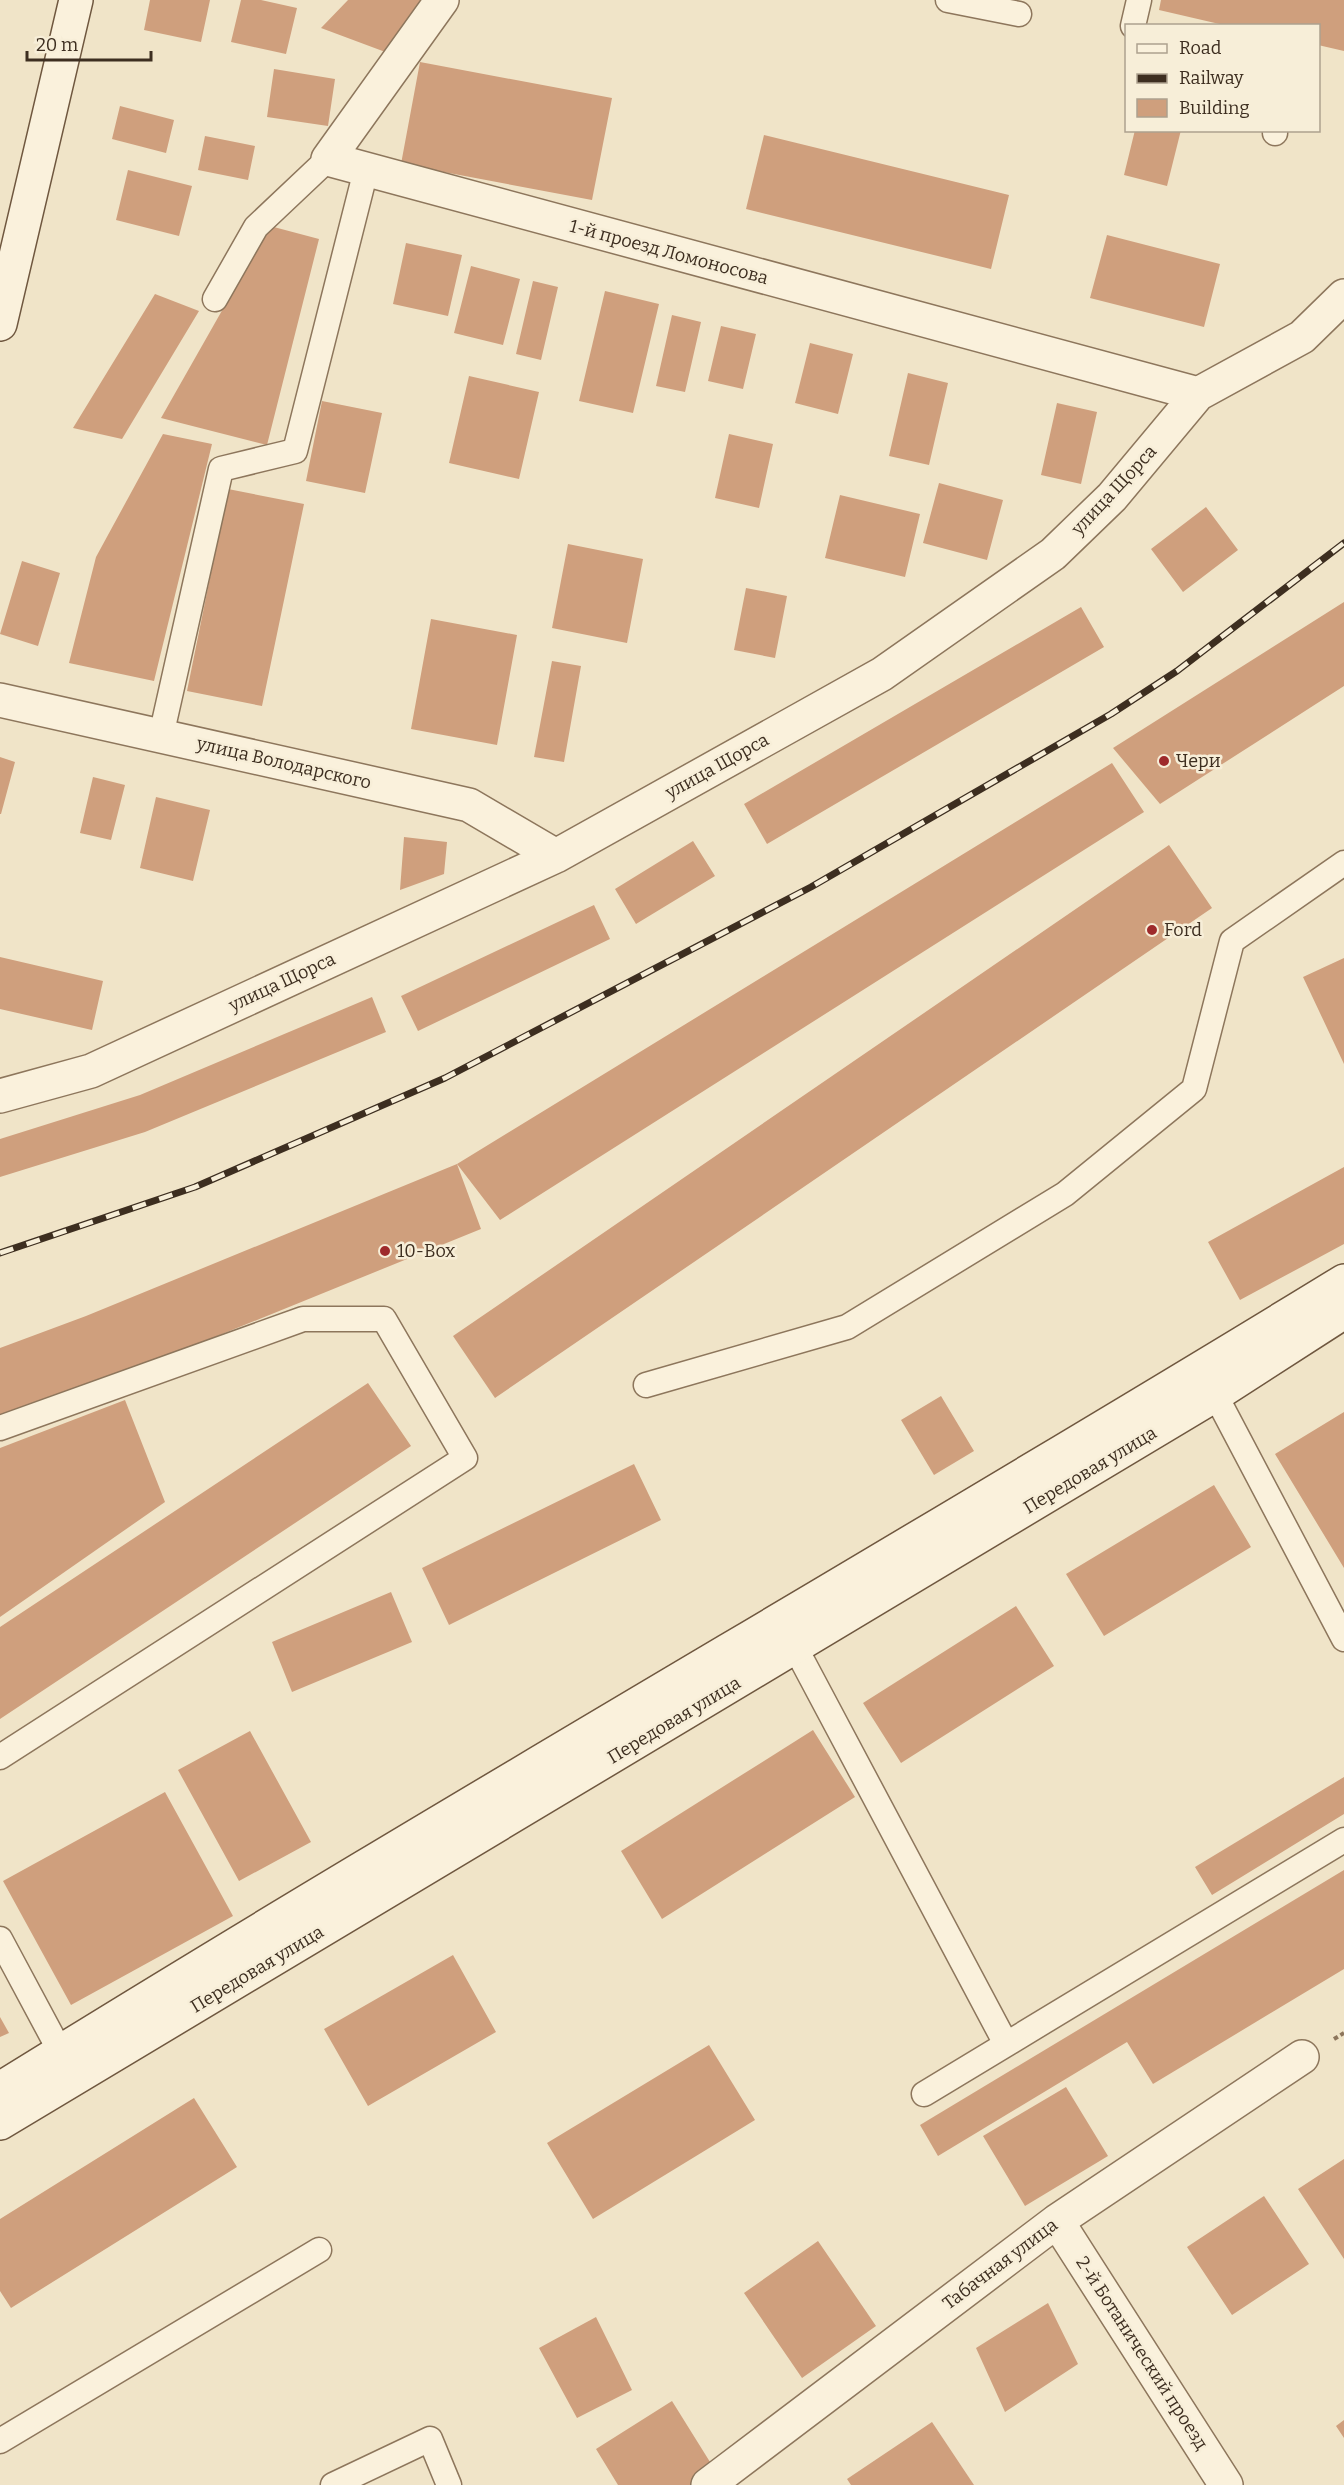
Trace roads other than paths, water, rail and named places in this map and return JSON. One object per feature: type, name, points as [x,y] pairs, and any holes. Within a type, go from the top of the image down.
[{"type":"street","points":[[0,324],[76,0]]},
{"type":"street","points":[[328,159],[442,0]]},
{"type":"street","name":"1-й проезд Ломоносова","points":[[328,159],[1198,394]]},
{"type":"street","name":"улица Щорса","points":[[0,1096],[91,1071],[556,856],[882,674],[1053,554],[1112,497],[1198,394],[1302,337],[1344,296]]},
{"type":"street","name":"улица Володарского","points":[[0,700],[469,805],[556,856]]},
{"type":"street","name":"Передовая улица","points":[[0,2123],[795,1647],[1208,1382],[1344,1281]]},
{"type":"street","name":"Передовая улица","points":[[0,2089],[409,1840],[1208,1382],[1344,1312]]},
{"type":"street","name":"Табачная улица","points":[[708,2485],[1057,2221],[1302,2057]]},
{"type":"street","name":"2-й Ботанический проезд","points":[[1057,2221],[1226,2485]]},
{"type":"lane","points":[[948,0],[1018,14]]},
{"type":"lane","points":[[1133,24],[1139,0]]},
{"type":"lane","points":[[215,299],[256,227],[328,159]]},
{"type":"lane","points":[[160,736],[221,469],[295,451],[366,170]]},
{"type":"lane","points":[[646,1385],[847,1327],[1065,1194],[1194,1089],[1232,941],[1344,863]]},
{"type":"lane","points":[[0,1428],[303,1318],[384,1319],[465,1458],[0,1757]]},
{"type":"lane","points":[[1208,1382],[1344,1639]]},
{"type":"lane","points":[[795,1647],[1006,2044]]},
{"type":"lane","points":[[924,2094],[1344,1840]]},
{"type":"lane","points":[[0,1939],[60,2051]]},
{"type":"lane","points":[[0,2441],[319,2250]]},
{"type":"lane","points":[[333,2485],[430,2439],[449,2485]]},
{"type":"railway","points":[[0,1253],[195,1187],[445,1078],[811,887],[1111,714],[1177,671],[1344,543]]},
{"type":"place","name":"Чери","points":[[1164,761]]},
{"type":"place","name":"Ford","points":[[1152,930]]},
{"type":"place","name":"10-Box","points":[[385,1251]]}]
